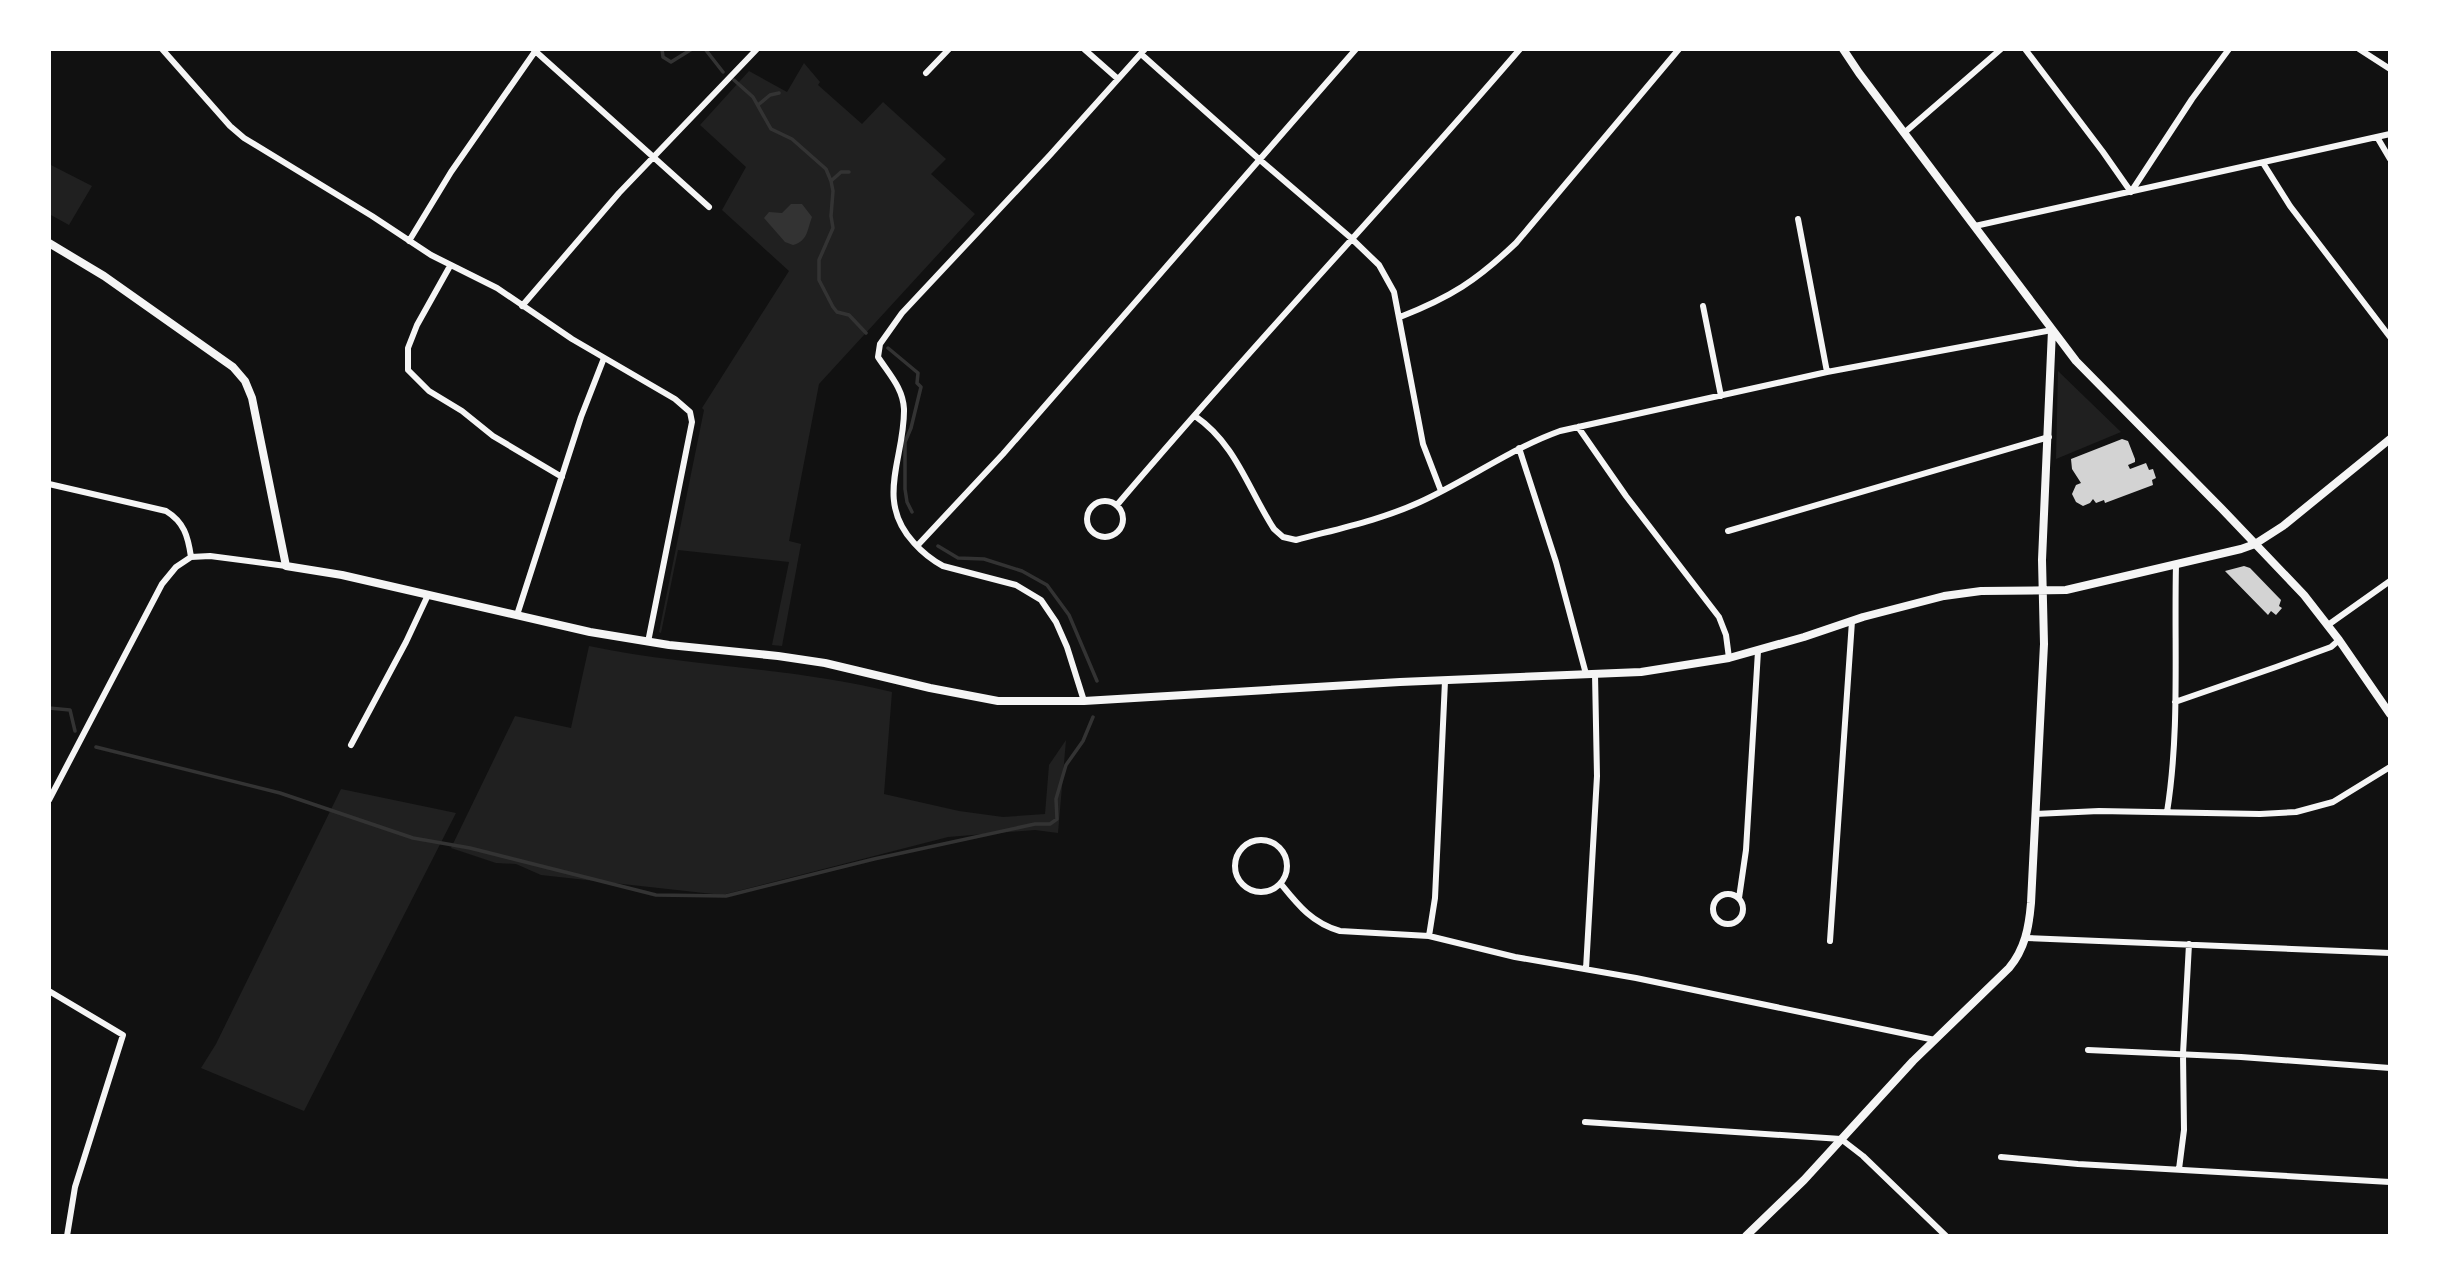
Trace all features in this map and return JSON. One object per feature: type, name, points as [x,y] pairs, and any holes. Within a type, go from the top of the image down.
[{"type":"street","points":[[162,49],[230,126],[244,138],[450,266],[497,288],[604,358],[675,399],[690,412],[692,422],[648,642]]},
{"type":"street","points":[[522,306],[576,241],[757,49]]},
{"type":"street","points":[[926,73],[949,49]]},
{"type":"street","points":[[1084,49],[1118,79]]},
{"type":"street","points":[[917,547],[1003,454],[1356,49]]},
{"type":"street","points":[[1117,505],[1520,49]]},
{"type":"street","points":[[1400,317],[1440,301],[1467,285],[1516,243],[1679,49]]},
{"type":"street","points":[[1843,49],[1903,133],[2079,364],[2304,595],[2339,640],[2390,715]]},
{"type":"street","points":[[1903,133],[2001,49]]},
{"type":"street","points":[[2025,49],[2104,152],[2131,192]]},
{"type":"street","points":[[2131,192],[2186,108],[2229,49]]},
{"type":"street","points":[[2359,49],[2390,69]]},
{"type":"street","points":[[410,241],[450,172],[535,50],[709,207]]},
{"type":"street","points":[[1084,701],[1067,647],[1056,622],[1041,600],[1016,585],[943,566],[917,547],[903,531],[895,512],[894,481],[904,410],[901,391],[878,357],[880,344],[902,313],[1143,52],[1260,160],[1352,237],[1379,265],[1394,292],[1423,444],[1441,491]]},
{"type":"street","points":[[1975,226],[2390,134]]},
{"type":"street","points":[[2377,137],[2390,159]]},
{"type":"street","points":[[2263,163],[2290,206],[2390,337]]},
{"type":"street","points":[[1798,219],[1827,372]]},
{"type":"street","points":[[49,243],[104,275],[240,373],[252,398],[286,566]]},
{"type":"street","points":[[450,266],[412,337],[408,348],[408,370],[429,391],[462,411],[493,436],[562,477]]},
{"type":"street","points":[[1703,306],[1721,396]]},
{"type":"street","points":[[1195,416],[1211,427],[1228,447],[1274,529],[1283,537],[1296,540],[1396,512],[1441,491],[1519,448],[1560,431],[1827,372],[2052,330]]},
{"type":"street","points":[[1746,1236],[1804,1180],[1935,1040],[2009,968],[2026,938],[2031,903],[2043,658],[2042,560],[2052,330]]},
{"type":"street","points":[[517,615],[581,417],[604,358]]},
{"type":"street","points":[[1578,427],[1626,496],[1718,617],[1726,635],[1729,658]]},
{"type":"street","points":[[1728,531],[2049,437]]},
{"type":"street","points":[[49,800],[162,584],[176,567],[191,556],[286,566],[428,594],[590,632],[648,642],[825,663],[974,698],[1034,702],[1084,701],[1666,669],[1758,651],[1852,621],[1944,596],[1981,592],[2066,590],[2095,585],[2255,544],[2283,526],[2390,439]]},
{"type":"street","points":[[1519,448],[1591,674],[1597,776],[1587,969]]},
{"type":"street","points":[[49,484],[166,511],[179,519],[184,528],[191,556]]},
{"type":"street","points":[[1106,500],[1117,505],[1123,516],[1120,529],[1107,536],[1095,533],[1088,521],[1091,507],[1106,500]]},
{"type":"street","points":[[2167,812],[2172,781],[2175,702],[2176,565]]},
{"type":"street","points":[[2328,625],[2390,581]]},
{"type":"street","points":[[351,745],[406,642],[428,594]]},
{"type":"street","points":[[1830,941],[1852,621]]},
{"type":"street","points":[[2175,702],[2276,667],[2331,646],[2339,640]]},
{"type":"street","points":[[1739,898],[1729,894],[1718,898],[1713,909],[1717,919],[1729,925],[1740,920],[1744,906],[1739,898],[1745,850],[1758,651]]},
{"type":"street","points":[[1429,936],[1434,898],[1445,681]]},
{"type":"street","points":[[2035,814],[2260,814],[2308,810],[2333,802],[2390,767]]},
{"type":"street","points":[[1260,840],[1279,847],[1287,862],[1287,872],[1280,884],[1273,890],[1257,892],[1243,885],[1235,869],[1240,851],[1249,843],[1260,840]]},
{"type":"street","points":[[1280,884],[1310,917],[1329,928],[1351,932],[1429,936],[1515,957],[1587,969],[1935,1040]]},
{"type":"street","points":[[2026,938],[2390,953]]},
{"type":"street","points":[[2179,1169],[2184,1130],[2183,1054],[2189,944]]},
{"type":"street","points":[[49,991],[123,1035],[75,1187],[67,1236]]},
{"type":"street","points":[[2088,1050],[2390,1068]]},
{"type":"street","points":[[1585,1122],[1841,1139],[1863,1156],[1946,1236]]},
{"type":"street","points":[[2001,1157],[2390,1182]]},
{"type":"shaded area","points":[[804,63],[820,82],[818,85],[862,124],[883,102],[946,159],[931,174],[975,214],[819,384],[789,541],[801,544],[782,646],[772,645],[789,562],[678,550],[661,633],[659,632],[704,410],[702,408],[789,271],[722,210],[746,167],[700,125],[749,71],[787,92]]},
{"type":"shaded area","points":[[49,164],[92,186],[69,225],[49,214]]},
{"type":"shaded area","points":[[791,204],[802,204],[812,217],[804,238],[793,245],[785,242],[764,218],[769,212],[782,213]]},
{"type":"shaded area","points":[[2058,371],[2121,432],[2056,459]]},
{"type":"shaded area","points":[[589,646],[664,659],[817,677],[892,692],[884,794],[959,811],[1003,817],[1045,814],[1049,765],[1066,740],[1058,833],[1035,830],[948,837],[722,895],[541,875],[516,864],[496,863],[451,848],[515,716],[571,728]]},
{"type":"shaded area","points":[[341,789],[456,813],[304,1111],[201,1068],[216,1044]]},
{"type":"building","points":[[2122,439],[2128,441],[2135,459],[2135,462],[2128,465],[2130,469],[2146,463],[2149,470],[2153,469],[2156,478],[2152,480],[2153,485],[2105,503],[2104,500],[2096,503],[2093,499],[2083,506],[2076,502],[2072,494],[2076,485],[2081,483],[2072,469],[2071,459]]},
{"type":"building","points":[[2244,566],[2250,568],[2281,600],[2279,606],[2282,608],[2276,615],[2271,611],[2268,615],[2225,571]]},
{"type":"waterway","points":[[662,49],[663,57],[671,62],[692,49]]},
{"type":"waterway","points":[[705,49],[723,72]]},
{"type":"waterway","points":[[734,80],[753,97],[771,129],[792,139],[826,169],[833,191],[833,228],[819,260],[819,280],[837,312],[849,315],[866,333]]},
{"type":"waterway","points":[[758,105],[770,95],[779,93]]},
{"type":"waterway","points":[[831,181],[841,172],[849,172]]},
{"type":"waterway","points":[[888,348],[918,373],[917,383],[921,387],[905,442],[905,489],[912,512]]},
{"type":"waterway","points":[[938,546],[958,558],[984,559],[1022,571],[1047,585],[1069,615],[1097,681]]},
{"type":"waterway","points":[[49,708],[70,710],[75,731]]},
{"type":"waterway","points":[[96,747],[280,793],[413,838],[470,848],[656,895],[726,896],[874,859],[1035,824],[1050,824],[1057,819],[1056,799],[1066,765],[1083,741],[1093,717]]}]
